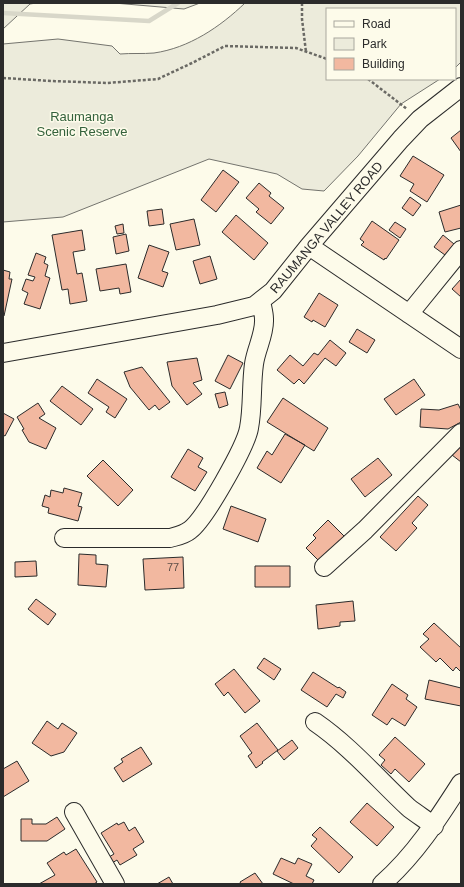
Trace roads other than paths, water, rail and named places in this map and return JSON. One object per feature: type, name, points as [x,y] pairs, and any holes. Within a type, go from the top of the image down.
[{"type":"street","name":"RAUMANGA VALLEY ROAD","points":[[3,353],[217,315],[254,306],[273,291],[309,246],[401,139],[420,119],[461,87]]},
{"type":"street","points":[[309,246],[461,349]]},
{"type":"street","points":[[409,314],[461,250]]},
{"type":"street","points":[[64,538],[170,538],[190,531],[197,524],[241,450],[249,429],[252,372],[255,354],[265,320],[261,301]]},
{"type":"street","points":[[324,567],[365,530],[461,433]]},
{"type":"street","points":[[314,722],[332,733],[347,746],[410,808],[434,826]]},
{"type":"street","points":[[382,884],[395,873],[434,826],[461,783]]},
{"type":"street","points":[[74,812],[115,884]]},
{"type":"waterway","points":[[3,13],[149,21],[178,3]]},
{"type":"park label","name":"Raumanga Scenic Reserve","points":[[82,124]]}]
